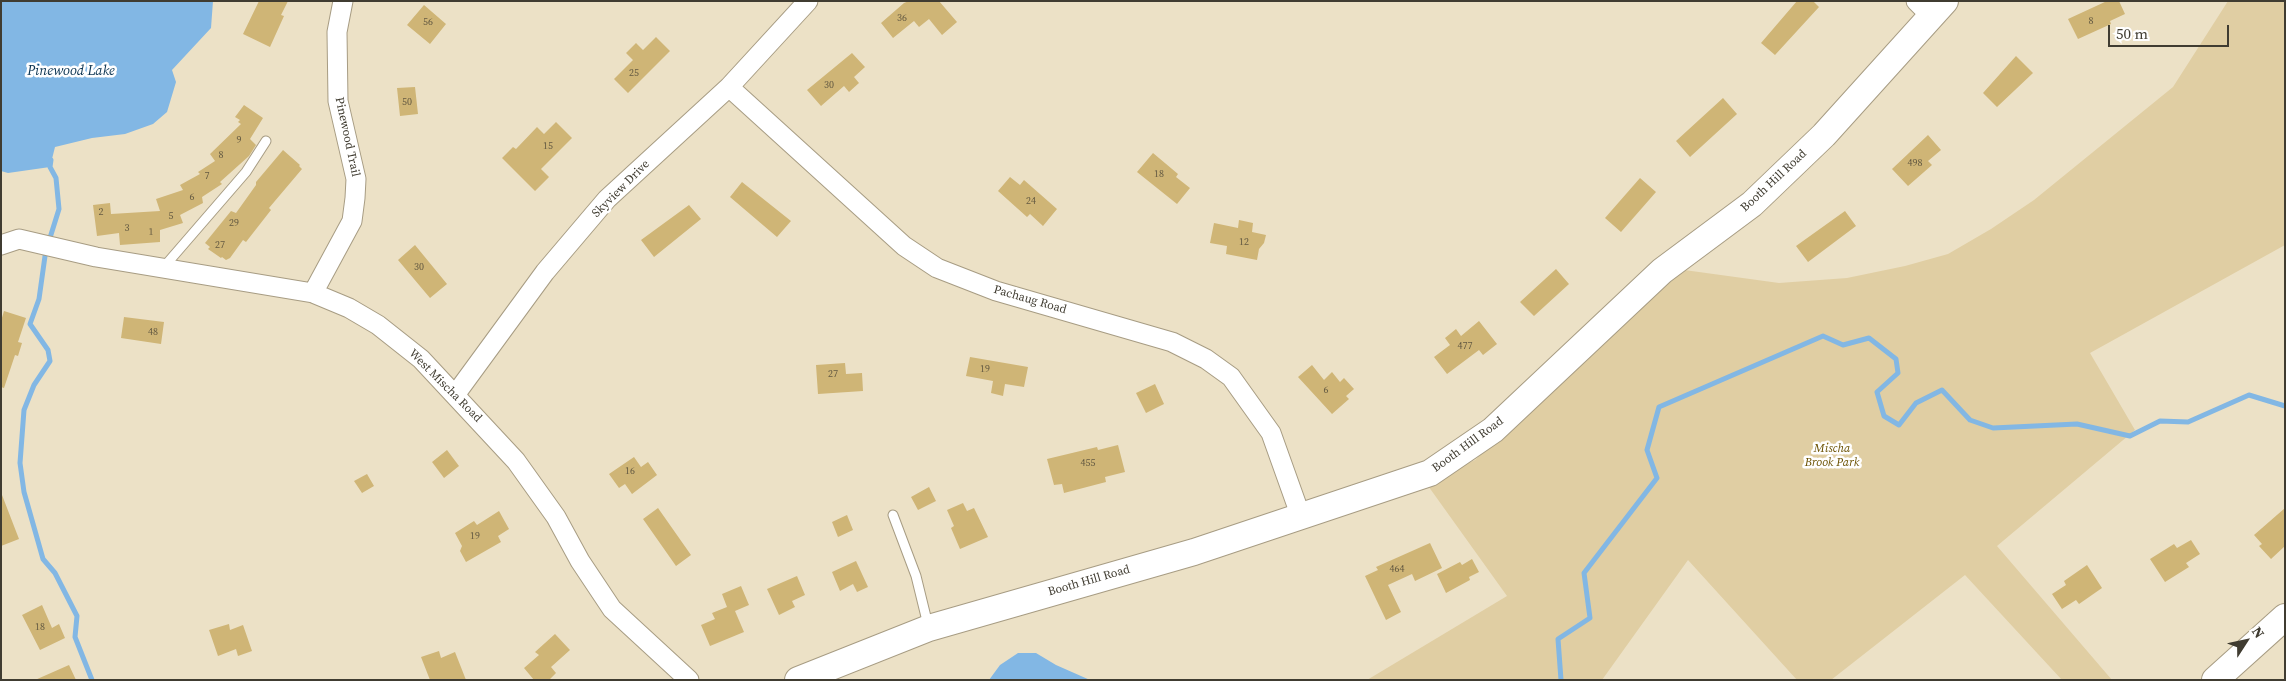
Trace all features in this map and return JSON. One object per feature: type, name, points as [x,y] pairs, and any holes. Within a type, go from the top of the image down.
[{"type":"street","name":"Pinewood Trail","points":[[313,293],[352,221],[355,198],[356,179],[338,101],[337,32],[344,1]]},
{"type":"street","name":"Skyview Drive","points":[[455,395],[545,272],[607,199],[729,87],[808,1]]},
{"type":"street","name":"Booth Hill Road","points":[[798,680],[929,628],[1194,552],[1430,473],[1493,430],[1662,271],[1752,204],[1824,135],[1931,6]]},
{"type":"street","name":"Pachaug Road","points":[[729,87],[904,246],[938,268],[996,291],[1172,342],[1206,359],[1231,377],[1270,432],[1300,517]]},
{"type":"street","name":"West Mischa Road","points":[[1,245],[20,239],[96,257],[313,293],[349,308],[378,325],[421,359],[516,461],[556,516],[580,561],[612,609],[689,680]]},
{"type":"street","points":[[2215,680],[2285,617]]},
{"type":"lane","points":[[163,268],[246,172],[266,141]]},
{"type":"lane","points":[[893,515],[916,576],[929,628]]},
{"type":"green space","name":"Mischa Brook Park","points":[[2228,1],[2285,1],[2285,245],[2090,353],[2135,430],[1997,546],[2112,680],[2062,680],[1965,575],[1831,680],[1797,680],[1688,560],[1602,680],[1367,680],[1507,596],[1426,483],[1475,460],[1677,269],[1779,283],[1847,278],[1905,266],[1948,254],[1991,229],[2034,200],[2173,87]]},
{"type":"water","name":"Pinewood Lake","points":[[1,1],[213,1],[211,28],[172,70],[176,82],[167,112],[153,124],[125,134],[92,138],[55,147],[50,167],[8,173],[1,171]]},
{"type":"water","points":[[1018,653],[1036,653],[1056,665],[1090,680],[989,680],[1000,665]]},
{"type":"building","points":[[259,1],[288,1],[281,15],[284,16],[270,47],[243,34]]},
{"type":"building","points":[[909,1],[939,1],[957,22],[942,35],[929,19],[919,27],[914,21],[893,38],[881,23],[904,3]]},
{"type":"building","points":[[1797,1],[1813,1],[1819,7],[1775,55],[1761,43]]},
{"type":"building","points":[[2107,1],[2119,1],[2125,14],[2110,21],[2111,24],[2078,39],[2068,19]]},
{"type":"building","points":[[424,5],[446,24],[430,44],[407,25]]},
{"type":"building","points":[[656,37],[670,51],[628,93],[614,79],[633,60],[626,53],[636,43],[643,50]]},
{"type":"building","points":[[852,53],[865,67],[854,77],[859,83],[849,92],[844,86],[821,106],[807,90]]},
{"type":"building","points":[[2016,56],[2033,73],[1997,107],[1983,93]]},
{"type":"building","points":[[415,87],[418,114],[400,116],[397,88]]},
{"type":"building","points":[[1723,98],[1737,114],[1690,157],[1676,141]]},
{"type":"building","points":[[244,105],[263,118],[250,139],[256,145],[249,156],[220,182],[222,184],[202,197],[203,203],[180,215],[183,223],[160,230],[160,242],[120,245],[119,233],[97,236],[93,205],[110,203],[111,214],[160,211],[156,199],[183,190],[180,185],[200,174],[198,172],[215,161],[210,154],[241,124],[238,122],[240,120],[235,117]]},
{"type":"building","points":[[556,122],[572,138],[541,169],[549,177],[535,191],[502,158],[513,147],[516,149],[537,127],[544,134]]},
{"type":"building","points":[[1928,135],[1941,150],[1928,161],[1932,165],[1908,186],[1892,169]]},
{"type":"building","points":[[283,150],[302,169],[269,208],[271,210],[246,242],[243,240],[230,258],[226,260],[221,258],[208,249],[210,247],[205,243],[231,211],[236,213],[256,185],[256,182]]},
{"type":"building","points":[[1153,153],[1178,174],[1176,177],[1190,188],[1177,204],[1137,172]]},
{"type":"building","points":[[1010,177],[1020,185],[1024,180],[1057,209],[1043,226],[1030,214],[1027,217],[998,191]]},
{"type":"building","points":[[1640,178],[1656,192],[1621,232],[1605,218]]},
{"type":"building","points":[[742,182],[791,221],[777,237],[730,197]]},
{"type":"building","points":[[689,205],[701,219],[654,257],[641,240]]},
{"type":"building","points":[[1845,211],[1856,226],[1808,262],[1796,246]]},
{"type":"building","points":[[1239,220],[1253,223],[1252,232],[1266,235],[1264,243],[1259,249],[1257,260],[1226,254],[1227,246],[1210,243],[1214,223],[1238,228]]},
{"type":"building","points":[[415,245],[447,284],[430,298],[398,260]]},
{"type":"building","points":[[1556,269],[1569,284],[1534,316],[1520,302]]},
{"type":"building","points":[[4,311],[26,318],[18,342],[22,343],[18,356],[15,355],[4,388],[1,387],[1,321]]},
{"type":"building","points":[[124,317],[164,322],[161,344],[121,338]]},
{"type":"building","points":[[1479,321],[1497,344],[1483,355],[1479,350],[1447,374],[1434,357],[1450,345],[1445,338],[1456,329],[1461,336]]},
{"type":"building","points":[[970,357],[1028,367],[1024,387],[1005,384],[1003,396],[991,393],[993,381],[966,376]]},
{"type":"building","points":[[845,363],[846,374],[862,373],[863,391],[818,394],[816,365]]},
{"type":"building","points":[[1312,365],[1324,380],[1332,372],[1340,382],[1344,378],[1354,389],[1346,396],[1349,399],[1332,414],[1298,377]]},
{"type":"building","points":[[1155,384],[1164,404],[1146,413],[1136,393]]},
{"type":"building","points":[[1118,445],[1125,472],[1105,477],[1106,482],[1064,493],[1062,484],[1054,485],[1047,459],[1097,447],[1098,450]]},
{"type":"building","points":[[447,450],[459,466],[444,478],[432,462]]},
{"type":"building","points":[[634,457],[641,467],[648,462],[657,475],[632,494],[625,484],[619,488],[609,474]]},
{"type":"building","points":[[367,474],[374,486],[362,493],[354,481]]},
{"type":"building","points":[[929,487],[936,501],[918,510],[911,497]]},
{"type":"building","points":[[1,496],[19,539],[1,546]]},
{"type":"building","points":[[963,503],[967,511],[974,508],[988,537],[960,549],[951,528],[954,526],[947,510]]},
{"type":"building","points":[[658,508],[691,555],[676,566],[643,519]]},
{"type":"building","points":[[2285,508],[2285,546],[2271,559],[2259,546],[2262,544],[2254,535]]},
{"type":"building","points":[[499,511],[509,529],[498,536],[501,542],[466,562],[460,551],[462,546],[455,533],[474,521],[477,525]]},
{"type":"building","points":[[847,515],[853,530],[838,537],[832,522]]},
{"type":"building","points":[[2191,540],[2200,554],[2186,563],[2189,567],[2165,582],[2150,559],[2174,544],[2177,548]]},
{"type":"building","points":[[1430,543],[1442,568],[1415,581],[1412,574],[1388,585],[1401,612],[1386,620],[1365,576],[1378,570],[1376,567]]},
{"type":"building","points":[[1472,559],[1479,572],[1469,577],[1470,580],[1446,593],[1437,574],[1460,562],[1462,565]]},
{"type":"building","points":[[856,561],[868,587],[857,592],[853,584],[840,591],[832,572]]},
{"type":"building","points":[[2087,565],[2102,588],[2079,604],[2076,600],[2062,609],[2052,594],[2066,585],[2064,581]]},
{"type":"building","points":[[797,576],[805,595],[792,601],[795,607],[779,615],[767,589]]},
{"type":"building","points":[[741,586],[749,605],[735,611],[744,632],[710,646],[701,625],[715,619],[712,613],[727,607],[722,594]]},
{"type":"building","points":[[42,605],[52,628],[59,624],[65,638],[40,650],[22,615]]},
{"type":"building","points":[[229,624],[230,630],[243,625],[252,651],[238,656],[236,649],[218,656],[209,630]]},
{"type":"building","points":[[555,634],[570,650],[551,667],[556,673],[549,680],[534,680],[524,668],[539,655],[535,652]]},
{"type":"building","points":[[439,651],[441,658],[455,652],[466,680],[430,680],[421,657]]},
{"type":"building","points":[[69,665],[76,680],[35,680]]},
{"type":"waterway","points":[[49,241],[59,209],[56,178],[50,167],[51,160]]},
{"type":"waterway","points":[[46,249],[39,299],[30,324],[48,350],[50,361],[34,385],[24,410],[20,463],[24,492],[43,559],[55,573],[77,616],[75,637],[92,680]]},
{"type":"waterway","points":[[1561,680],[1558,639],[1590,618],[1584,573],[1657,478],[1647,450],[1659,407],[1823,336],[1843,345],[1869,338],[1896,359],[1898,373],[1877,392],[1884,416],[1899,425],[1916,403],[1942,390],[1970,420],[1993,428],[2077,424],[2130,436],[2160,421],[2188,422],[2249,395],[2285,406]]}]
